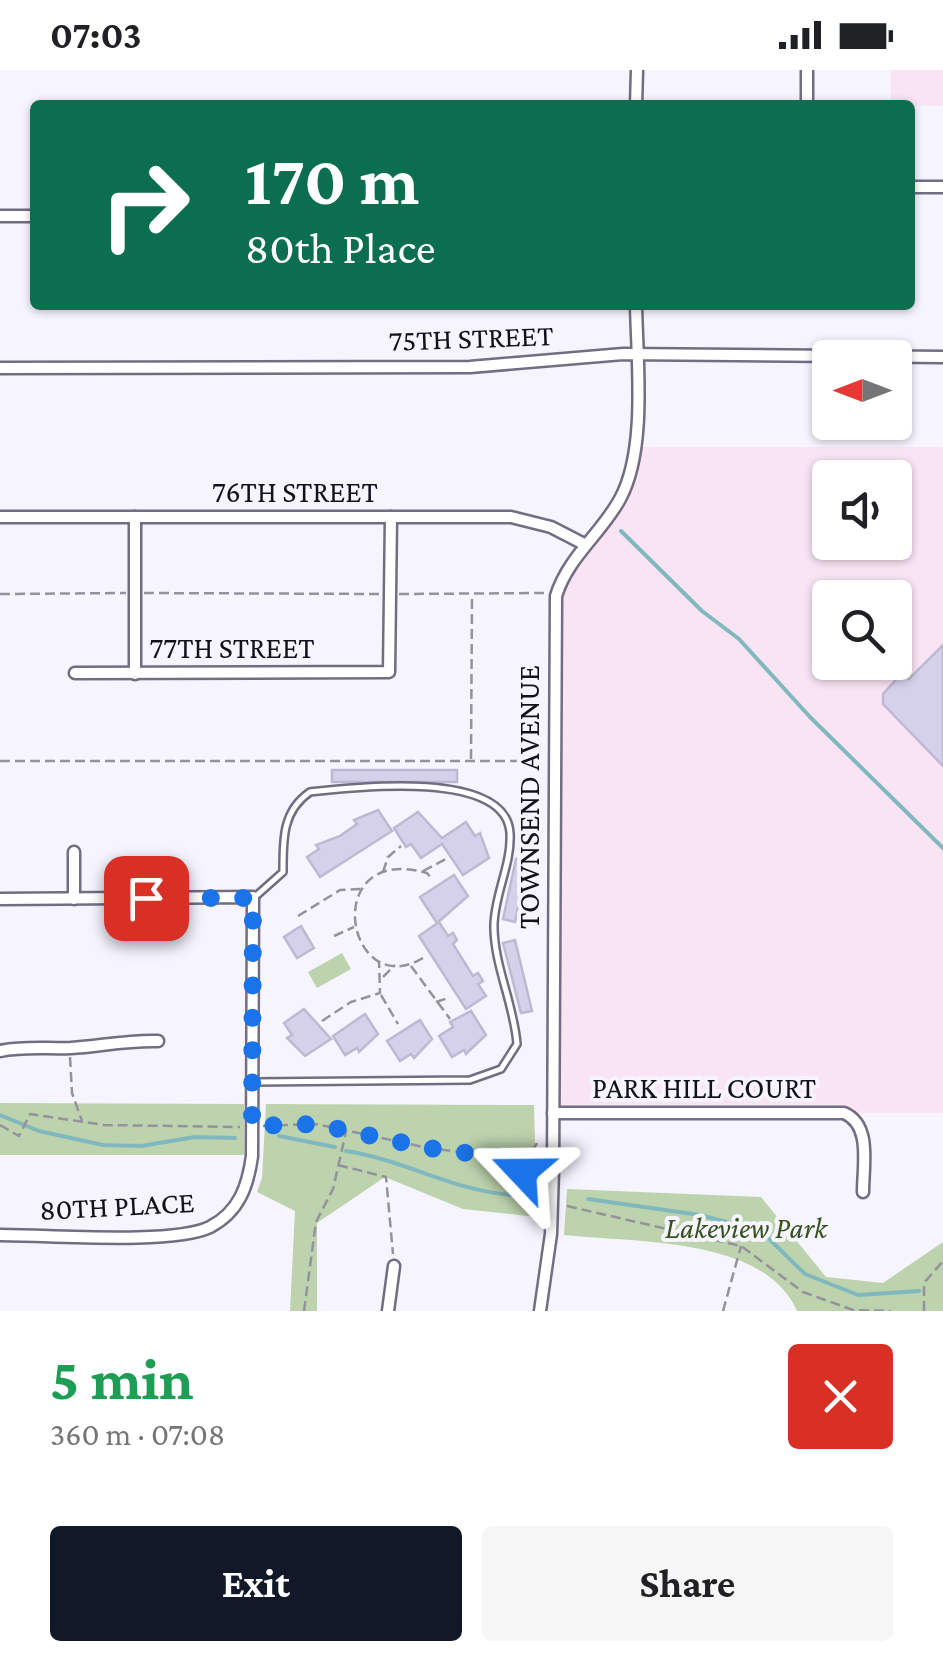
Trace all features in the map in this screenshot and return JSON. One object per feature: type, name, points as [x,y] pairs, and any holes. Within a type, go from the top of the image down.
[{"type":"street","points":[[636,70],[636,100]]},
{"type":"street","points":[[807,70],[807,100]]},
{"type":"street","points":[[915,187],[943,187]]},
{"type":"street","points":[[0,216],[30,216]]},
{"type":"street","name":"TOWNSEND AVENUE","points":[[540,1311],[551,1234],[557,593],[584,544],[620,498],[632,470],[636,310]]},
{"type":"street","name":"75TH STREET","points":[[0,368],[470,366],[636,354],[943,357]]},
{"type":"street","name":"76TH STREET","points":[[0,517],[511,517],[551,527],[584,544]]},
{"type":"street","points":[[136,517],[136,674]]},
{"type":"street","points":[[390,594],[391,517]]},
{"type":"street","name":"77TH STREET","points":[[75,674],[390,672],[390,594]]},
{"type":"street","points":[[74,852],[74,899]]},
{"type":"street","points":[[0,899],[253,898]]},
{"type":"street","name":"80TH PLACE","points":[[0,1235],[180,1234],[210,1227],[243,1194],[249,1180],[252,1126],[253,898]]},
{"type":"street","points":[[0,1051],[33,1045],[70,1048],[115,1040],[158,1041]]},
{"type":"street","name":"PARK HILL COURT","points":[[553,1113],[844,1112],[854,1117],[863,1135],[863,1192]]},
{"type":"street","points":[[388,1311],[394,1266]]},
{"type":"lane","points":[[252,1082],[437,1083],[470,1080],[501,1069],[517,1044],[494,940],[510,832],[504,812],[490,799],[468,791],[404,788],[310,792],[299,800],[285,825],[283,872],[253,898]]},
{"type":"path","points":[[0,594],[557,593]]},
{"type":"path","points":[[472,594],[472,760]]},
{"type":"path","points":[[0,761],[540,761]]},
{"type":"path","points":[[382,874],[388,857],[401,846]]},
{"type":"path","points":[[356,901],[363,889],[382,874],[401,869],[423,871],[448,858]]},
{"type":"path","points":[[423,871],[430,878]]},
{"type":"path","points":[[298,916],[335,892],[363,889]]},
{"type":"path","points":[[352,890],[356,901],[354,927],[361,943],[378,958],[395,965],[410,965],[423,958]]},
{"type":"path","points":[[334,936],[354,927]]},
{"type":"path","points":[[378,958],[380,993],[398,1024]]},
{"type":"path","points":[[382,978],[395,965]]},
{"type":"path","points":[[410,965],[450,1019]]},
{"type":"path","points":[[322,1021],[351,1002],[380,993]]},
{"type":"path","points":[[436,1002],[448,998]]},
{"type":"path","points":[[70,1048],[72,1093],[82,1122]]},
{"type":"path","points":[[0,1125],[17,1136],[30,1114],[82,1122],[252,1126],[300,1123],[518,1161],[529,1156],[538,1140]]},
{"type":"path","points":[[304,1311],[316,1222],[333,1190],[347,1130]]},
{"type":"path","points":[[518,1161],[519,1201],[536,1206]]},
{"type":"path","points":[[336,1165],[386,1177],[394,1266]]},
{"type":"path","points":[[567,1206],[741,1246],[803,1292],[853,1310],[892,1311]]},
{"type":"path","points":[[723,1311],[741,1246]]},
{"type":"path","points":[[924,1311],[924,1283],[943,1261]]},
{"type":"shaded area","points":[[891,70],[943,70],[943,106],[891,100]]},
{"type":"shaded area","points":[[635,447],[943,447],[943,1113],[553,1113],[556,596],[620,499]]},
{"type":"green space","points":[[342,953],[351,969],[317,988],[308,972]]},
{"type":"green space","points":[[0,1103],[244,1104],[244,1155],[0,1155]]},
{"type":"green space","points":[[266,1104],[534,1105],[537,1217],[463,1209],[385,1177],[317,1223],[317,1311],[290,1311],[295,1211],[257,1192],[262,1178]]},
{"type":"green space","name":"Lakeview Park","points":[[567,1189],[761,1197],[826,1277],[883,1283],[943,1242],[943,1311],[797,1311],[780,1287],[757,1269],[727,1256],[660,1243],[564,1235]]},
{"type":"building","points":[[943,645],[943,766],[883,704],[883,694],[896,680],[912,680]]},
{"type":"building","points":[[332,770],[457,770],[457,782],[332,782]]},
{"type":"building","points":[[378,810],[392,831],[320,877],[307,857],[319,849],[316,845],[340,836],[357,824],[354,820]]},
{"type":"building","points":[[418,812],[442,838],[466,822],[475,836],[480,833],[489,858],[463,875],[442,844],[421,858],[411,844],[406,847],[394,828]]},
{"type":"building","points":[[516,859],[528,861],[515,922],[503,919]]},
{"type":"building","points":[[454,875],[468,896],[437,923],[420,897]]},
{"type":"building","points":[[439,922],[448,936],[453,933],[457,940],[453,944],[473,976],[478,973],[483,981],[478,984],[486,996],[466,1009],[419,936]]},
{"type":"building","points":[[301,926],[314,948],[297,958],[284,937]]},
{"type":"building","points":[[515,940],[532,1011],[521,1013],[503,943]]},
{"type":"building","points":[[304,1009],[331,1039],[305,1056],[287,1038],[292,1035],[284,1023]]},
{"type":"building","points":[[471,1011],[486,1035],[466,1054],[464,1050],[452,1057],[439,1036],[453,1027],[450,1022]]},
{"type":"building","points":[[365,1014],[378,1034],[359,1052],[357,1048],[345,1055],[333,1036]]},
{"type":"building","points":[[420,1020],[432,1039],[414,1058],[411,1054],[400,1061],[387,1041]]},
{"type":"waterway","points":[[621,531],[702,611],[739,639],[810,717],[943,848]]},
{"type":"waterway","points":[[0,1115],[39,1131],[103,1145],[141,1146],[195,1137],[235,1138]]},
{"type":"waterway","points":[[279,1136],[335,1147]]},
{"type":"waterway","points":[[346,1151],[468,1187],[511,1195]]},
{"type":"waterway","points":[[588,1199],[700,1215],[761,1231],[805,1274],[858,1295],[919,1291]]},
{"type":"route","points":[[146,898],[253,898],[252,1126],[316,1124],[428,1148],[514,1159],[522,1172]]}]
